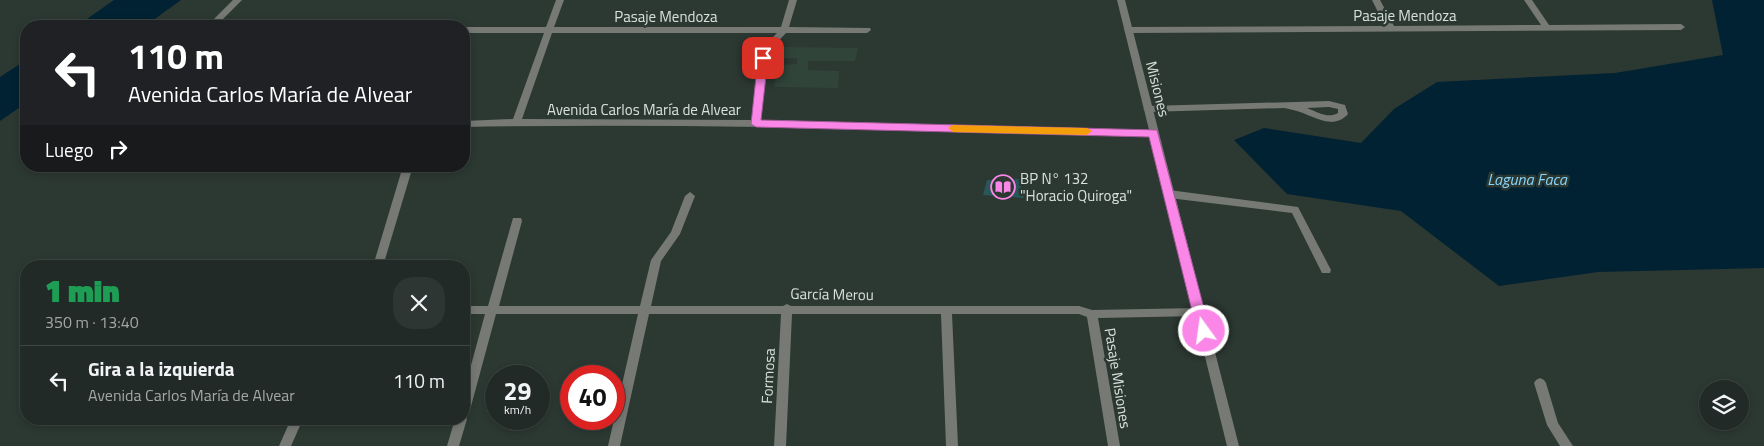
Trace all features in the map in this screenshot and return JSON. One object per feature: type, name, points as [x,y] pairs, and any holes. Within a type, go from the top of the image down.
[{"type":"street","points":[[217,20],[238,0]]},
{"type":"street","points":[[516,122],[560,0]]},
{"type":"street","points":[[756,124],[763,58],[767,48],[784,30],[793,0]]},
{"type":"street","name":"Misiones","points":[[1121,0],[1233,446]]},
{"type":"street","points":[[1376,0],[1391,29]]},
{"type":"street","points":[[1528,0],[1547,28]]},
{"type":"street","name":"Pasaje Mendoza","points":[[1128,30],[1681,27]]},
{"type":"street","name":"Pasaje Mendoza","points":[[470,30],[867,30]]},
{"type":"street","points":[[1148,109],[1284,105],[1329,104],[1342,107],[1344,114],[1339,118],[1330,119],[1300,108],[1284,105]]},
{"type":"street","name":"Avenida Carlos María de Alvear","points":[[470,124],[516,122],[756,124],[1153,133]]},
{"type":"street","points":[[380,260],[406,172]]},
{"type":"street","points":[[1169,194],[1295,210],[1326,270]]},
{"type":"street","points":[[614,446],[656,260],[675,234],[690,196]]},
{"type":"street","points":[[470,390],[517,221]]},
{"type":"street","name":"García Merou","points":[[470,310],[787,308],[946,311],[1079,310],[1092,314],[1199,312]]},
{"type":"street","name":"Formosa","points":[[780,446],[787,308]]},
{"type":"street","points":[[946,311],[952,446]]},
{"type":"street","name":"Pasaje Misiones","points":[[1092,314],[1114,446]]},
{"type":"street","points":[[1540,383],[1553,425],[1567,446]]},
{"type":"street","points":[[285,446],[294,425]]},
{"type":"street","points":[[453,446],[459,425]]},
{"type":"shaded area","points":[[779,47],[858,48],[855,61],[808,61],[808,70],[839,71],[838,88],[774,87],[777,65],[797,64],[797,58],[778,58]]},
{"type":"water","points":[[114,0],[181,0],[153,20],[86,20]]},
{"type":"water","name":"Laguna Faca","points":[[1712,0],[1764,0],[1764,268],[1598,272],[1499,286],[1401,211],[1287,194],[1234,140],[1264,128],[1361,143],[1394,109],[1437,82],[1615,73],[1723,55]]},
{"type":"water","points":[[20,64],[20,107],[0,121],[0,77]]},
{"type":"building","name":"BP N° 132 \"Horacio Quiroga\"","points":[[1019,179],[1024,198],[983,195],[987,180]]},
{"type":"slow traffic","points":[[953,128],[1087,131]]},
{"type":"place","name":"BP N° 132 \"Horacio Quiroga\"","points":[[1003,187]]},
{"type":"route","points":[[763,58],[756,124],[1153,133],[1204,331]]}]
